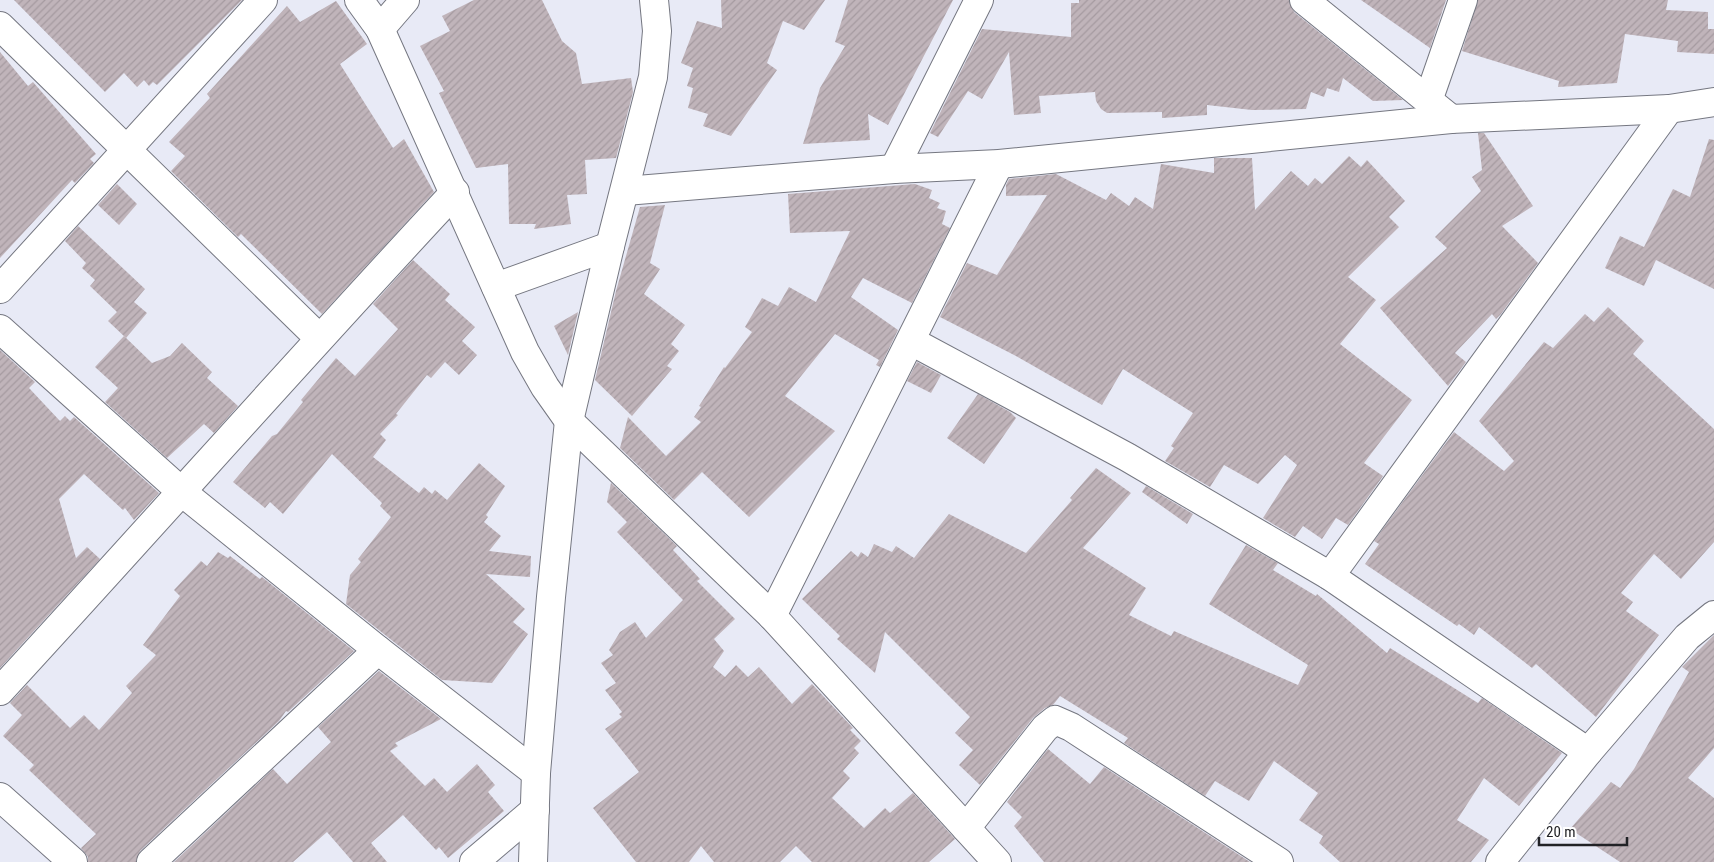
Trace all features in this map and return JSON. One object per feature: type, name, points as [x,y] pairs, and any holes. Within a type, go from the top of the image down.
[{"type":"street","points":[[0,289],[263,0]]},
{"type":"street","points":[[359,0],[380,29],[455,192],[525,352],[545,388],[570,420],[772,616],[997,862]]},
{"type":"street","points":[[380,29],[405,0]]},
{"type":"street","points":[[533,862],[536,773],[570,420],[610,246],[653,76],[657,31],[654,0]]},
{"type":"street","points":[[894,169],[980,0]]},
{"type":"street","points":[[1304,0],[1451,119]]},
{"type":"street","points":[[1428,101],[1464,0]]},
{"type":"street","points":[[0,26],[126,151],[320,338]]},
{"type":"street","points":[[625,192],[894,169],[999,164],[1451,119],[1669,109],[1714,102]]},
{"type":"street","points":[[1330,576],[1669,109]]},
{"type":"street","points":[[772,616],[999,164]]},
{"type":"street","points":[[0,691],[455,192]]},
{"type":"street","points":[[496,287],[610,246]]},
{"type":"street","points":[[0,329],[182,493],[378,650],[536,773]]},
{"type":"street","points":[[911,341],[1127,457],[1330,576],[1588,752]]},
{"type":"street","points":[[1500,862],[1588,752],[1687,637],[1714,615]]},
{"type":"street","points":[[151,862],[378,650]]},
{"type":"street","points":[[966,828],[1045,728],[1055,720],[1071,727],[1279,862]]},
{"type":"street","points":[[0,797],[73,862]]},
{"type":"street","points":[[474,862],[535,810]]},
{"type":"building","points":[[14,0],[242,0],[157,85],[153,82],[149,86],[144,80],[137,87],[124,73],[105,92]]},
{"type":"building","points":[[474,0],[542,0],[562,41],[576,53],[582,84],[631,78],[633,92],[616,158],[585,160],[587,194],[567,195],[571,224],[534,229],[536,224],[509,224],[508,164],[476,168],[439,93],[444,91],[420,46],[450,31],[442,16]]},
{"type":"building","points":[[721,0],[825,0],[804,30],[783,21],[767,63],[777,70],[731,136],[703,126],[708,114],[688,108],[693,88],[687,86],[693,68],[681,63],[697,21],[722,28]]},
{"type":"building","points":[[848,0],[953,0],[888,125],[868,114],[870,140],[803,144],[820,88],[845,46],[835,42]]},
{"type":"building","points":[[1079,0],[1289,0],[1294,12],[1403,100],[1373,101],[1343,78],[1339,92],[1327,88],[1324,97],[1311,92],[1306,109],[1252,110],[1207,105],[1207,115],[1162,118],[1162,112],[1107,113],[1101,109],[1096,101],[1095,92],[1039,96],[1041,113],[1014,115],[1009,52],[982,99],[968,91],[938,137],[930,133],[982,29],[1071,37],[1071,3],[1079,3]]},
{"type":"building","points":[[1361,0],[1446,0],[1430,48]]},
{"type":"building","points":[[1478,0],[1668,0],[1666,10],[1708,12],[1708,29],[1714,29],[1714,54],[1677,52],[1678,41],[1625,34],[1617,83],[1558,87],[1559,81],[1462,51]]},
{"type":"building","points":[[336,1],[367,44],[340,64],[393,148],[404,139],[434,192],[322,314],[241,234],[238,237],[171,171],[185,156],[169,142],[210,98],[207,94],[287,6],[300,22]]},
{"type":"building","points":[[0,52],[28,86],[33,82],[96,154],[90,159],[94,163],[75,183],[72,180],[0,258]]},
{"type":"building","points":[[1478,133],[1484,133],[1533,206],[1502,226],[1538,263],[1501,314],[1496,319],[1492,314],[1455,353],[1466,362],[1448,386],[1380,308],[1447,248],[1435,237],[1481,191],[1472,177],[1482,170]]},
{"type":"building","points":[[1709,139],[1714,140],[1714,289],[1656,260],[1644,286],[1605,268],[1620,236],[1644,247],[1673,189],[1690,197]]},
{"type":"building","points":[[1349,156],[1361,167],[1367,160],[1405,201],[1389,217],[1399,227],[1348,277],[1376,300],[1340,344],[1412,400],[1364,463],[1383,476],[1348,525],[1336,518],[1322,539],[1303,526],[1295,537],[1263,518],[1297,465],[1285,455],[1258,484],[1224,465],[1210,487],[1165,461],[1174,448],[1171,446],[1193,413],[1163,394],[1123,369],[1102,405],[1016,356],[940,317],[967,263],[997,275],[1047,195],[1006,196],[1006,185],[1009,179],[1056,174],[1106,200],[1111,193],[1129,206],[1135,197],[1153,209],[1161,164],[1214,173],[1214,158],[1252,158],[1255,210],[1291,171],[1308,186],[1315,178],[1322,184]]},
{"type":"building","points":[[117,184],[137,204],[119,225],[98,205]]},
{"type":"building","points":[[915,184],[932,190],[929,198],[940,203],[937,208],[946,211],[942,224],[950,228],[912,303],[863,278],[851,297],[898,330],[880,367],[876,365],[879,360],[835,334],[785,396],[835,431],[749,517],[702,472],[674,500],[620,448],[628,417],[666,456],[701,422],[694,417],[701,407],[699,406],[724,367],[752,332],[745,327],[762,298],[778,306],[789,287],[816,302],[850,231],[790,233],[788,194]]},
{"type":"building","points":[[665,205],[650,263],[660,269],[644,294],[685,325],[671,344],[679,351],[667,366],[672,369],[632,416],[595,380],[616,291],[640,207]]},
{"type":"building","points":[[78,226],[145,289],[134,302],[147,313],[126,338],[108,321],[117,312],[90,286],[95,280],[82,268],[86,263],[65,241]]},
{"type":"building","points":[[413,260],[450,294],[445,300],[475,327],[462,341],[477,355],[459,375],[445,362],[431,378],[427,375],[396,414],[398,415],[380,434],[386,440],[373,457],[419,493],[424,487],[432,494],[435,490],[447,500],[479,463],[505,486],[486,515],[488,517],[484,522],[501,536],[489,551],[531,556],[530,577],[486,574],[525,609],[513,622],[528,634],[492,683],[442,680],[346,604],[350,575],[361,562],[358,559],[391,517],[380,506],[382,503],[332,454],[283,514],[270,502],[265,508],[233,482],[272,436],[277,434],[303,402],[301,400],[336,358],[355,376],[398,329],[373,304]]},
{"type":"building","points":[[1608,307],[1644,341],[1633,354],[1714,429],[1714,542],[1681,579],[1654,554],[1621,593],[1633,602],[1626,611],[1659,635],[1596,717],[1536,664],[1532,668],[1479,627],[1474,635],[1459,624],[1457,626],[1365,564],[1379,544],[1374,541],[1454,432],[1504,471],[1514,461],[1479,421],[1544,342],[1553,348],[1585,314],[1594,322]]},
{"type":"building","points":[[578,312],[568,355],[554,326]]},
{"type":"building","points":[[124,336],[152,363],[170,356],[182,343],[212,372],[207,378],[238,406],[214,433],[204,424],[167,458],[105,402],[118,388],[95,367]]},
{"type":"building","points":[[0,350],[35,382],[29,388],[60,421],[65,416],[70,421],[74,417],[159,493],[134,520],[125,508],[123,510],[84,474],[59,499],[76,558],[87,547],[100,559],[0,668]]},
{"type":"building","points":[[917,362],[941,375],[931,393],[907,381]]},
{"type":"building","points":[[978,394],[1010,412],[1016,418],[984,464],[947,438]]},
{"type":"building","points":[[1096,468],[1131,493],[1083,548],[1146,588],[1129,615],[1171,636],[1174,631],[1298,685],[1308,665],[1209,604],[1246,545],[1278,563],[1273,570],[1316,596],[1317,594],[1387,653],[1390,648],[1478,703],[1482,698],[1562,753],[1519,806],[1484,778],[1457,820],[1489,840],[1471,862],[1340,862],[1319,843],[1323,836],[1299,820],[1318,793],[1274,761],[1249,801],[1215,781],[1205,796],[1124,743],[1128,738],[1060,696],[1053,705],[1045,708],[1033,718],[980,785],[959,765],[973,750],[955,733],[970,717],[885,632],[875,673],[837,639],[840,636],[802,599],[851,551],[858,557],[861,552],[868,557],[874,544],[892,552],[896,546],[914,558],[949,514],[1026,553],[1072,500],[1070,498]]},
{"type":"building","points":[[611,483],[677,546],[673,550],[700,579],[697,581],[735,619],[714,639],[724,651],[713,667],[725,677],[736,665],[748,677],[759,667],[792,704],[812,684],[853,728],[850,730],[861,741],[854,748],[859,753],[843,771],[850,778],[832,798],[864,828],[885,808],[890,813],[913,793],[955,839],[929,862],[812,862],[796,846],[780,862],[714,862],[701,846],[689,862],[636,862],[593,808],[639,772],[605,729],[622,717],[619,714],[622,712],[605,690],[616,683],[601,663],[613,655],[609,650],[620,632],[635,622],[646,638],[683,600],[617,532],[627,522],[607,502]]},
{"type":"building","points":[[1146,486],[1193,514],[1187,524],[1142,492]]},
{"type":"building","points":[[218,552],[228,558],[230,556],[260,579],[262,577],[354,651],[288,712],[286,711],[279,721],[140,851],[136,862],[88,862],[88,857],[81,848],[96,834],[29,770],[34,765],[3,736],[22,715],[10,703],[27,685],[70,728],[84,715],[99,730],[132,693],[126,686],[156,655],[143,645],[180,596],[174,590],[201,561],[207,566]]},
{"type":"building","points":[[1714,635],[1714,748],[1688,778],[1714,798],[1714,862],[1620,862],[1570,829],[1611,782],[1620,788],[1634,769],[1689,672],[1682,667]]},
{"type":"building","points":[[379,671],[441,719],[395,743],[398,746],[390,751],[425,786],[434,778],[447,792],[477,764],[495,785],[488,792],[504,811],[448,858],[439,847],[436,850],[403,815],[371,843],[387,862],[353,862],[327,832],[293,862],[174,862],[273,769],[287,784],[331,742],[318,727]]},
{"type":"building","points":[[1048,749],[1090,784],[1104,767],[1250,862],[1044,862],[1014,826],[1022,817],[1007,802]]}]
